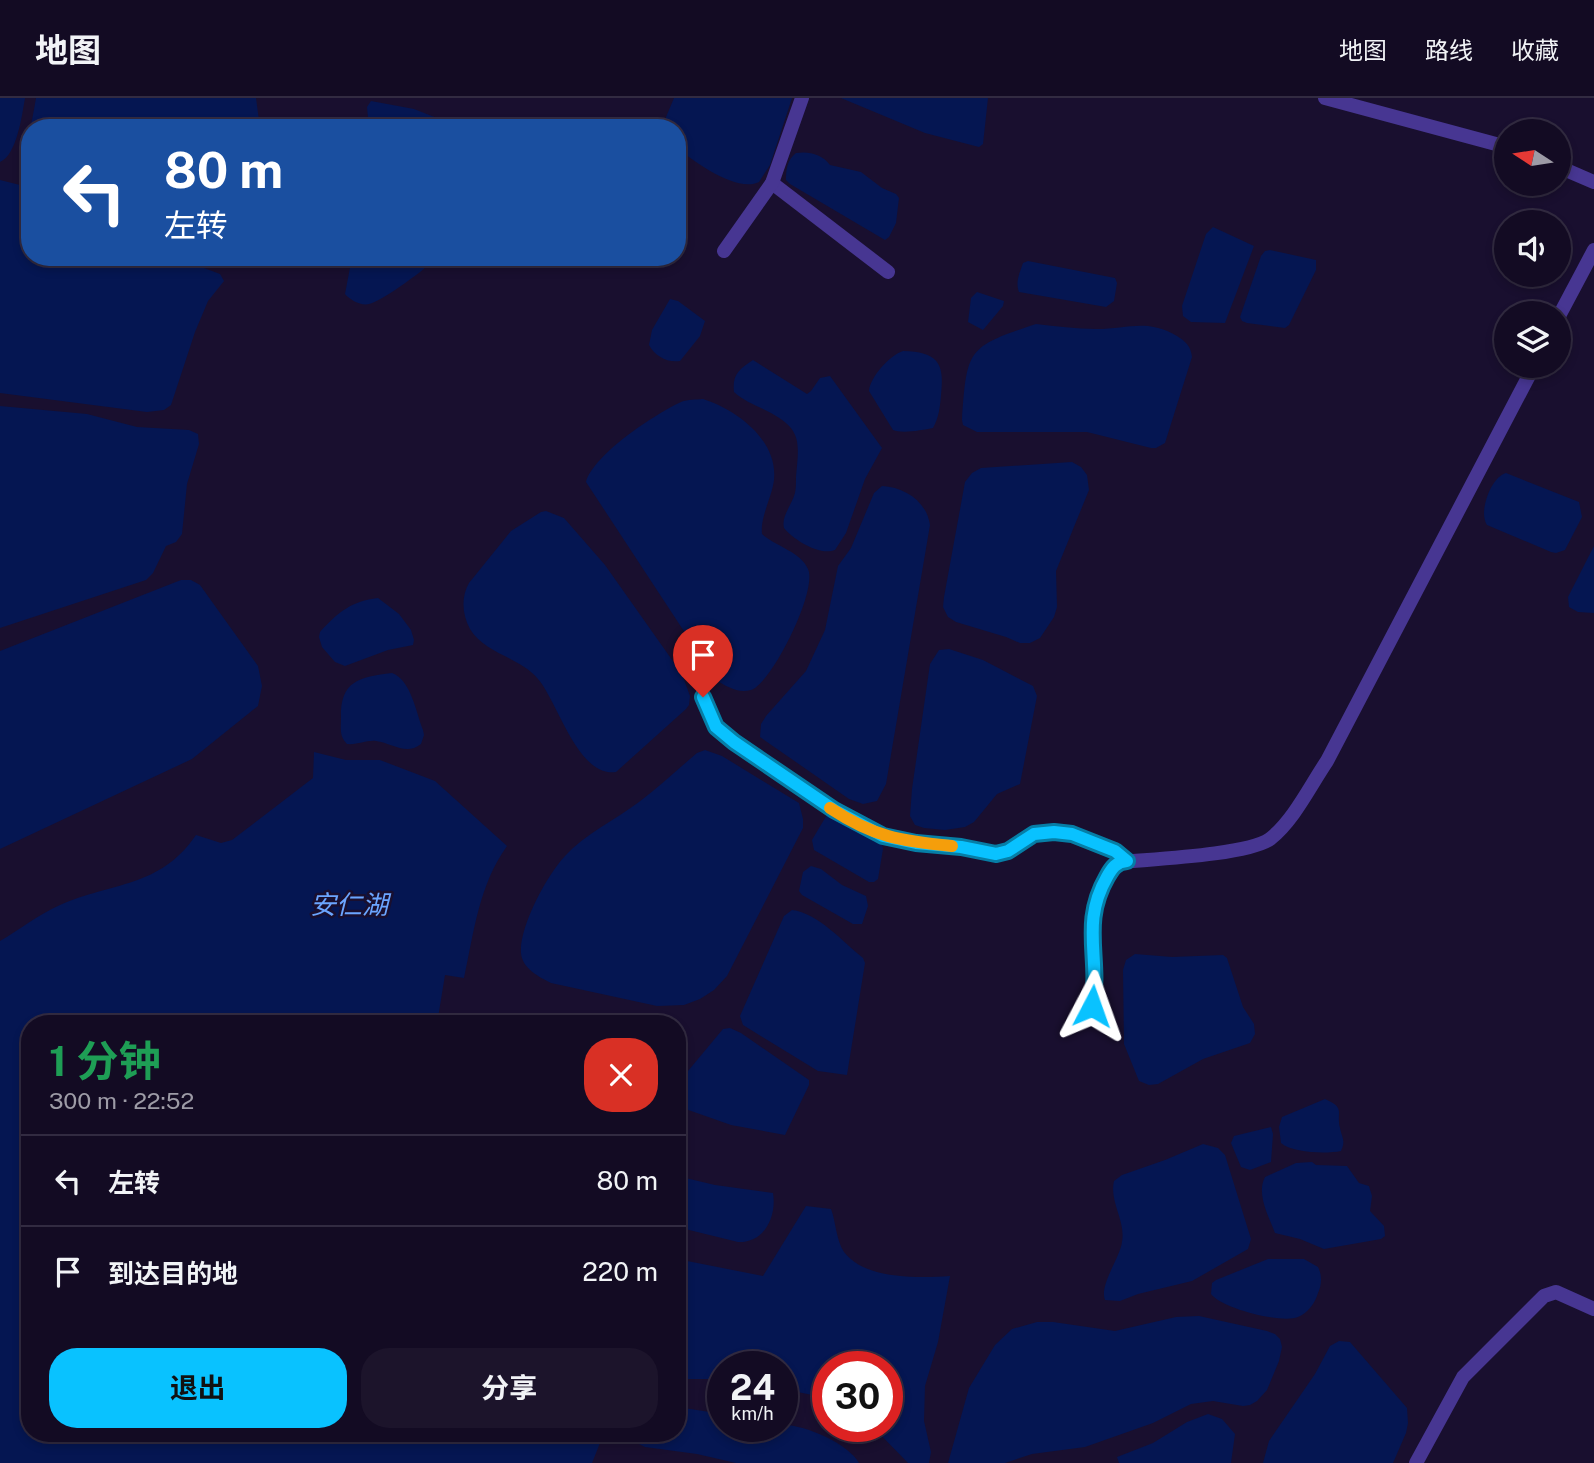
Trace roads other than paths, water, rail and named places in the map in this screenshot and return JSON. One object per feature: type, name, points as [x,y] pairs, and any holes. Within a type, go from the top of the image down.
[{"type":"street","points":[[724,251],[772,183],[802,98]]},
{"type":"street","points":[[1325,98],[1494,144]]},
{"type":"street","points":[[1572,173],[1594,182]]},
{"type":"street","points":[[772,183],[888,272]]},
{"type":"street","points":[[1567,301],[1594,250]]},
{"type":"street","points":[[1092,1006],[1095,990],[1091,932],[1097,894],[1111,869],[1127,861],[1248,848],[1271,837],[1290,816],[1327,761],[1528,378]]},
{"type":"street","points":[[703,697],[716,727],[730,739],[834,810],[883,836],[996,854],[1008,851],[1034,834],[1054,832],[1072,834],[1115,851],[1127,861]]},
{"type":"street","points":[[1416,1463],[1463,1377],[1544,1296],[1556,1292],[1594,1309]]},
{"type":"water","points":[[0,98],[25,98],[15,143],[6,158],[0,162]]},
{"type":"water","points":[[36,98],[256,98],[259,119],[32,119]]},
{"type":"water","points":[[674,98],[792,98],[770,165],[759,182],[750,184],[728,180],[686,154],[686,119],[666,117]]},
{"type":"water","points":[[841,98],[988,98],[983,144],[979,147],[925,133]]},
{"type":"water","points":[[371,101],[414,109],[439,119],[368,119],[367,107]]},
{"type":"water","points":[[796,153],[815,154],[830,165],[861,172],[882,188],[896,194],[899,198],[896,223],[889,237],[885,240],[790,184],[786,180],[787,169]]},
{"type":"water","points":[[0,180],[21,186],[21,266],[199,266],[220,274],[224,281],[208,301],[171,405],[164,410],[147,412],[0,393]]},
{"type":"water","points":[[1213,227],[1254,246],[1225,323],[1191,322],[1183,316],[1182,306],[1206,234]]},
{"type":"water","points":[[1270,250],[1316,260],[1316,270],[1289,325],[1285,328],[1247,323],[1240,317],[1261,256]]},
{"type":"water","points":[[1028,261],[1115,278],[1117,283],[1114,301],[1106,307],[1019,292],[1019,273],[1023,263]]},
{"type":"water","points":[[350,266],[427,266],[375,302],[356,302],[345,294]]},
{"type":"water","points":[[977,292],[1004,301],[1003,306],[983,330],[968,322],[971,298]]},
{"type":"water","points":[[670,299],[678,301],[705,321],[700,336],[680,361],[662,358],[649,345],[652,330]]},
{"type":"water","points":[[1036,324],[1096,329],[1156,327],[1185,342],[1192,357],[1165,443],[1151,448],[1087,432],[977,432],[963,425],[966,378],[969,364],[975,354],[996,339]]},
{"type":"water","points":[[903,351],[931,357],[940,367],[940,404],[933,428],[907,432],[893,430],[869,391],[873,379],[882,367]]},
{"type":"water","points":[[753,360],[807,394],[820,378],[830,376],[882,448],[865,479],[846,533],[835,550],[822,551],[807,546],[784,528],[784,519],[794,497],[798,445],[787,424],[734,392],[737,373]]},
{"type":"water","points":[[703,399],[741,419],[762,440],[773,465],[774,480],[762,534],[800,558],[808,569],[806,596],[791,635],[760,684],[746,691],[732,689],[716,680],[586,482],[601,459],[642,425],[681,402]]},
{"type":"water","points":[[0,406],[87,414],[137,427],[189,430],[198,434],[199,444],[187,484],[182,534],[176,542],[166,546],[153,573],[146,580],[0,628]]},
{"type":"water","points":[[1072,462],[1081,467],[1087,475],[1089,490],[1056,571],[1057,607],[1054,617],[1040,638],[1030,643],[1020,643],[948,617],[943,607],[944,597],[965,482],[972,473],[981,468]]},
{"type":"water","points":[[1506,473],[1579,502],[1582,517],[1565,550],[1551,552],[1487,525],[1485,504],[1495,481]]},
{"type":"water","points":[[882,486],[899,489],[914,497],[924,509],[930,525],[886,784],[877,801],[863,804],[849,799],[760,737],[761,724],[766,716],[806,671],[825,630],[838,566],[851,548],[874,493]]},
{"type":"water","points":[[546,511],[564,518],[605,565],[682,674],[690,696],[686,709],[616,772],[603,771],[591,763],[570,736],[538,679],[522,665],[484,644],[470,629],[465,617],[463,606],[469,583],[511,531]]},
{"type":"water","points":[[1594,546],[1594,613],[1578,612],[1569,607],[1568,597]]},
{"type":"water","points":[[181,580],[191,580],[200,585],[258,666],[262,686],[258,706],[192,759],[0,849],[0,651]]},
{"type":"water","points":[[378,598],[399,614],[411,630],[413,645],[388,650],[345,666],[335,662],[322,647],[320,632],[346,609]]},
{"type":"water","points":[[949,649],[983,660],[1033,686],[1037,696],[1020,784],[997,794],[974,822],[965,827],[945,830],[915,825],[910,816],[930,664],[939,650]]},
{"type":"water","points":[[392,673],[404,682],[412,697],[424,735],[421,744],[404,749],[376,741],[347,744],[341,725],[342,706],[348,689],[361,679]]},
{"type":"water","points":[[705,750],[722,756],[799,803],[803,819],[803,828],[727,976],[714,990],[700,999],[684,1005],[657,1006],[551,983],[541,978],[524,963],[522,942],[535,902],[558,865],[582,841],[639,802],[697,753]]},
{"type":"water","name":"安仁湖","points":[[314,752],[346,760],[380,760],[435,781],[507,846],[484,893],[464,978],[445,975],[438,1015],[21,1015],[21,1442],[600,1442],[592,1463],[0,1463],[0,941],[60,905],[151,874],[182,852],[196,835],[221,843],[232,840],[313,778]]},
{"type":"water","points":[[828,813],[882,844],[878,879],[874,882],[869,882],[814,850],[812,840]]},
{"type":"water","points":[[811,866],[821,869],[842,885],[866,896],[868,906],[862,924],[853,924],[802,895],[799,891],[803,872]]},
{"type":"water","points":[[792,910],[821,922],[863,958],[865,963],[847,1075],[818,1071],[743,1025],[740,1016],[784,916]]},
{"type":"water","points":[[1135,954],[1172,957],[1223,955],[1227,958],[1243,1007],[1254,1024],[1255,1034],[1250,1043],[1203,1059],[1158,1084],[1149,1085],[1139,1081],[1124,1044],[1123,970],[1126,960]]},
{"type":"water","points":[[730,1028],[741,1033],[809,1080],[785,1135],[731,1125],[686,1109],[686,1073],[723,1029]]},
{"type":"water","points":[[1325,1099],[1336,1105],[1339,1111],[1343,1142],[1341,1151],[1310,1152],[1293,1149],[1281,1143],[1279,1127],[1282,1117]]},
{"type":"water","points":[[1271,1127],[1271,1162],[1250,1170],[1241,1167],[1231,1143],[1234,1136]]},
{"type":"water","points":[[1203,1144],[1218,1148],[1225,1155],[1251,1239],[1248,1249],[1192,1281],[1120,1301],[1105,1300],[1107,1279],[1123,1234],[1114,1196],[1114,1181],[1122,1175]]},
{"type":"water","points":[[1312,1162],[1316,1165],[1347,1166],[1359,1183],[1369,1186],[1372,1196],[1370,1211],[1384,1226],[1385,1236],[1381,1239],[1324,1249],[1275,1233],[1263,1198],[1265,1177],[1296,1163]]},
{"type":"water","points":[[686,1178],[773,1193],[773,1211],[767,1227],[755,1238],[738,1242],[686,1229]]},
{"type":"water","points":[[806,1206],[831,1209],[844,1252],[865,1268],[894,1275],[950,1276],[938,1342],[925,1386],[924,1421],[931,1452],[929,1463],[908,1463],[888,1442],[903,1442],[903,1351],[812,1351],[812,1395],[798,1392],[798,1351],[707,1351],[707,1379],[686,1379],[686,1261],[763,1276]]},
{"type":"water","points":[[1268,1259],[1304,1259],[1318,1267],[1321,1276],[1319,1290],[1313,1304],[1302,1315],[1290,1319],[1252,1313],[1226,1304],[1211,1294],[1212,1283],[1216,1280]]},
{"type":"water","points":[[1199,1316],[1267,1331],[1280,1339],[1282,1347],[1279,1361],[1267,1390],[1257,1401],[1243,1406],[1213,1401],[1191,1404],[1153,1423],[1085,1447],[1032,1454],[1005,1463],[948,1463],[969,1388],[995,1345],[1012,1329],[1037,1322],[1053,1322],[1115,1331],[1176,1317]]},
{"type":"water","points":[[1339,1341],[1350,1342],[1407,1408],[1406,1433],[1393,1463],[1263,1463],[1269,1441],[1315,1374],[1330,1346]]},
{"type":"water","points":[[686,1408],[707,1412],[707,1442],[798,1442],[798,1427],[812,1432],[812,1442],[836,1442],[859,1463],[736,1463],[697,1454],[645,1447],[635,1442],[686,1442]]},
{"type":"water","points":[[1208,1414],[1222,1419],[1235,1434],[1231,1463],[1119,1463],[1117,1457],[1153,1443],[1187,1422]]}]
